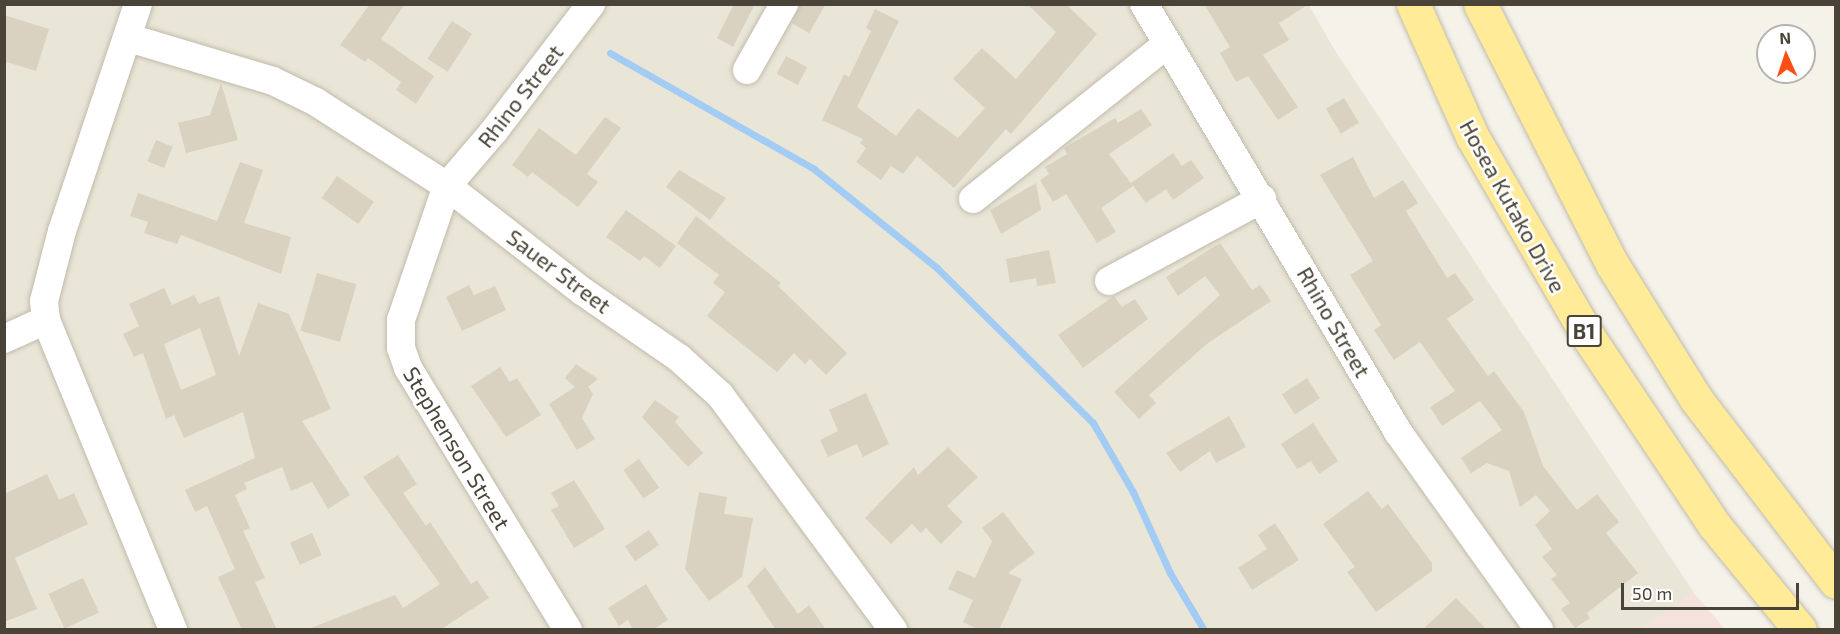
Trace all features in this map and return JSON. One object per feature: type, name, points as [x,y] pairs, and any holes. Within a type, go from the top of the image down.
[{"type":"main road","points":[[1390,4],[1472,136]]},
{"type":"main road","name":"Hosea Kutako Drive","points":[[1413,4],[1472,136],[1588,339],[1715,526],[1800,630]]},
{"type":"main road","points":[[1480,4],[1618,274],[1696,399],[1836,582]]},
{"type":"street","points":[[138,4],[129,38],[62,231],[44,301],[46,320],[173,630]]},
{"type":"street","name":"Rhino Street","points":[[447,186],[494,131],[591,4]]},
{"type":"street","points":[[747,70],[784,4]]},
{"type":"street","name":"Rhino Street","points":[[1144,4],[1262,199],[1398,432],[1539,630]]},
{"type":"street","name":"Sauer Street","points":[[129,38],[273,81],[316,102],[447,186],[582,291],[679,358],[714,388],[893,630]]},
{"type":"street","points":[[973,199],[1167,44]]},
{"type":"street","name":"Stephenson Street","points":[[447,186],[404,310],[401,348],[424,398],[568,630]]},
{"type":"street","points":[[1109,281],[1262,199]]},
{"type":"street","points":[[4,339],[46,320]]},
{"type":"shaded area","points":[[4,5],[1309,5],[1334,49],[1694,593],[1641,630],[5,629]]},
{"type":"shaded area","points":[[1694,593],[1725,629],[1641,629]]},
{"type":"building","points":[[370,4],[405,4],[381,39],[434,76],[416,104],[396,90],[401,82],[368,58],[365,62],[340,45]]},
{"type":"building","points":[[734,4],[755,4],[733,47],[717,38]]},
{"type":"building","points":[[800,4],[826,4],[809,33],[792,23]]},
{"type":"building","points":[[1027,4],[1066,4],[1097,34],[1011,134],[1006,129],[954,188],[917,156],[903,174],[891,166],[881,180],[856,162],[866,148],[860,143],[863,139],[822,120],[844,74],[849,77],[871,31],[866,28],[875,9],[899,21],[857,107],[896,136],[918,108],[958,138],[985,108],[953,79],[982,48],[1016,79],[1056,32]]},
{"type":"building","points":[[1204,4],[1309,4],[1279,23],[1289,40],[1263,55],[1298,107],[1278,120],[1248,76],[1236,82],[1220,53],[1230,47]]},
{"type":"building","points":[[4,15],[49,29],[36,71],[4,61]]},
{"type":"building","points":[[452,21],[472,34],[448,72],[427,59]]},
{"type":"building","points":[[786,56],[807,67],[798,85],[777,74]]},
{"type":"building","points":[[221,83],[238,140],[186,153],[178,123],[210,115]]},
{"type":"building","points":[[1344,98],[1359,123],[1341,134],[1326,109]]},
{"type":"building","points":[[1141,109],[1152,125],[1109,154],[1133,186],[1101,208],[1116,232],[1097,243],[1066,194],[1053,202],[1040,180],[1049,174],[1045,167],[1067,154],[1064,148],[1115,118],[1118,123]]},
{"type":"building","points":[[605,117],[621,128],[587,174],[598,182],[578,207],[532,172],[528,177],[512,165],[539,128],[576,155]]},
{"type":"building","points":[[156,140],[173,147],[164,168],[147,161]]},
{"type":"building","points":[[1173,153],[1182,166],[1191,160],[1204,178],[1173,200],[1166,189],[1146,203],[1131,183]]},
{"type":"building","points":[[1353,157],[1374,198],[1403,180],[1418,203],[1406,211],[1447,278],[1455,273],[1474,300],[1447,319],[1488,376],[1494,371],[1524,412],[1543,466],[1577,510],[1597,494],[1619,522],[1606,533],[1638,573],[1587,613],[1590,618],[1575,628],[1561,609],[1570,603],[1551,579],[1557,575],[1542,557],[1552,549],[1535,525],[1550,511],[1536,495],[1520,507],[1509,471],[1487,463],[1471,473],[1461,458],[1502,430],[1480,401],[1442,426],[1430,407],[1455,391],[1420,342],[1394,360],[1374,330],[1381,325],[1350,275],[1373,261],[1320,175]]},
{"type":"building","points":[[240,162],[263,170],[244,223],[291,237],[281,274],[181,235],[177,244],[144,233],[148,222],[130,216],[138,193],[217,221]]},
{"type":"building","points":[[679,170],[726,198],[710,220],[666,187]]},
{"type":"building","points":[[337,176],[374,202],[358,224],[322,198]]},
{"type":"building","points":[[1036,183],[1041,210],[1001,234],[990,210]]},
{"type":"building","points":[[626,210],[676,246],[660,268],[644,256],[640,261],[606,237]]},
{"type":"building","points":[[696,216],[781,283],[778,286],[847,353],[826,375],[810,359],[805,364],[794,353],[777,372],[707,316],[725,292],[713,283],[719,275],[677,243]]},
{"type":"building","points":[[1220,243],[1252,290],[1260,285],[1271,301],[1208,343],[1149,395],[1156,403],[1139,419],[1114,392],[1220,295],[1205,276],[1178,296],[1166,277]]},
{"type":"building","points":[[1049,250],[1056,283],[1037,286],[1036,278],[1010,283],[1006,259]]},
{"type":"building","points":[[317,273],[356,284],[340,342],[300,331]]},
{"type":"building","points":[[469,285],[474,295],[495,286],[506,310],[462,331],[446,297]]},
{"type":"building","points":[[164,288],[172,305],[194,295],[199,304],[219,296],[239,356],[258,303],[289,314],[331,409],[302,421],[350,495],[328,509],[312,482],[291,491],[282,467],[244,483],[247,489],[235,495],[250,528],[243,531],[265,578],[255,582],[277,630],[242,630],[218,577],[235,569],[207,506],[195,512],[185,490],[255,458],[243,412],[184,438],[174,415],[166,419],[143,353],[134,357],[123,334],[139,326],[129,304]],"holes":[[[200,328],[216,375],[181,390],[164,344]]]},
{"type":"building","points":[[1114,296],[1122,307],[1135,299],[1148,319],[1083,368],[1058,335]]},
{"type":"building","points":[[576,364],[598,379],[588,387],[593,394],[582,418],[595,439],[577,450],[549,404],[575,387],[565,378]]},
{"type":"building","points":[[500,367],[510,382],[517,378],[541,415],[506,437],[471,386]]},
{"type":"building","points":[[1307,378],[1320,398],[1295,414],[1282,394]]},
{"type":"building","points":[[866,393],[889,444],[863,457],[857,444],[828,457],[820,440],[838,431],[829,410]]},
{"type":"building","points":[[655,400],[679,417],[675,422],[703,453],[688,467],[642,417]]},
{"type":"building","points":[[1229,416],[1246,447],[1216,463],[1210,451],[1180,472],[1166,453]]},
{"type":"building","points":[[1313,423],[1338,461],[1319,474],[1311,461],[1297,469],[1281,444]]},
{"type":"building","points":[[948,447],[978,477],[947,506],[963,522],[941,544],[926,528],[921,533],[912,524],[891,544],[865,518],[914,467],[918,475]]},
{"type":"building","points":[[398,455],[417,484],[403,493],[426,526],[430,522],[471,584],[477,580],[489,598],[440,630],[306,630],[395,595],[403,608],[440,584],[363,477]]},
{"type":"building","points":[[639,459],[659,488],[644,499],[623,470]]},
{"type":"building","points":[[47,474],[59,500],[74,493],[88,524],[15,558],[37,609],[4,622],[4,494]]},
{"type":"building","points":[[574,480],[605,529],[574,548],[551,510],[559,506],[551,493]]},
{"type":"building","points":[[1368,491],[1382,509],[1388,504],[1432,563],[1432,571],[1376,612],[1347,572],[1355,567],[1323,524]]},
{"type":"building","points":[[699,492],[727,497],[724,514],[753,518],[742,577],[709,601],[685,569]]},
{"type":"building","points":[[1003,512],[1035,553],[1008,573],[1022,579],[999,630],[980,630],[963,622],[973,600],[948,589],[957,570],[975,578],[992,541],[982,528]]},
{"type":"building","points":[[1275,523],[1299,560],[1252,590],[1238,568],[1267,549],[1258,535]]},
{"type":"building","points":[[649,530],[659,545],[635,561],[625,546]]},
{"type":"building","points":[[312,533],[322,555],[300,565],[290,543]]},
{"type":"building","points":[[765,567],[798,614],[809,605],[826,630],[776,630],[747,586]]},
{"type":"building","points":[[83,578],[99,612],[65,628],[49,594]]},
{"type":"building","points":[[646,584],[668,620],[652,630],[633,630],[628,620],[619,626],[608,608]]},
{"type":"building","points":[[1456,598],[1487,630],[1422,630]]},
{"type":"waterway","points":[[610,53],[814,169],[937,268],[1093,423],[1133,492],[1170,573],[1204,630]]}]
